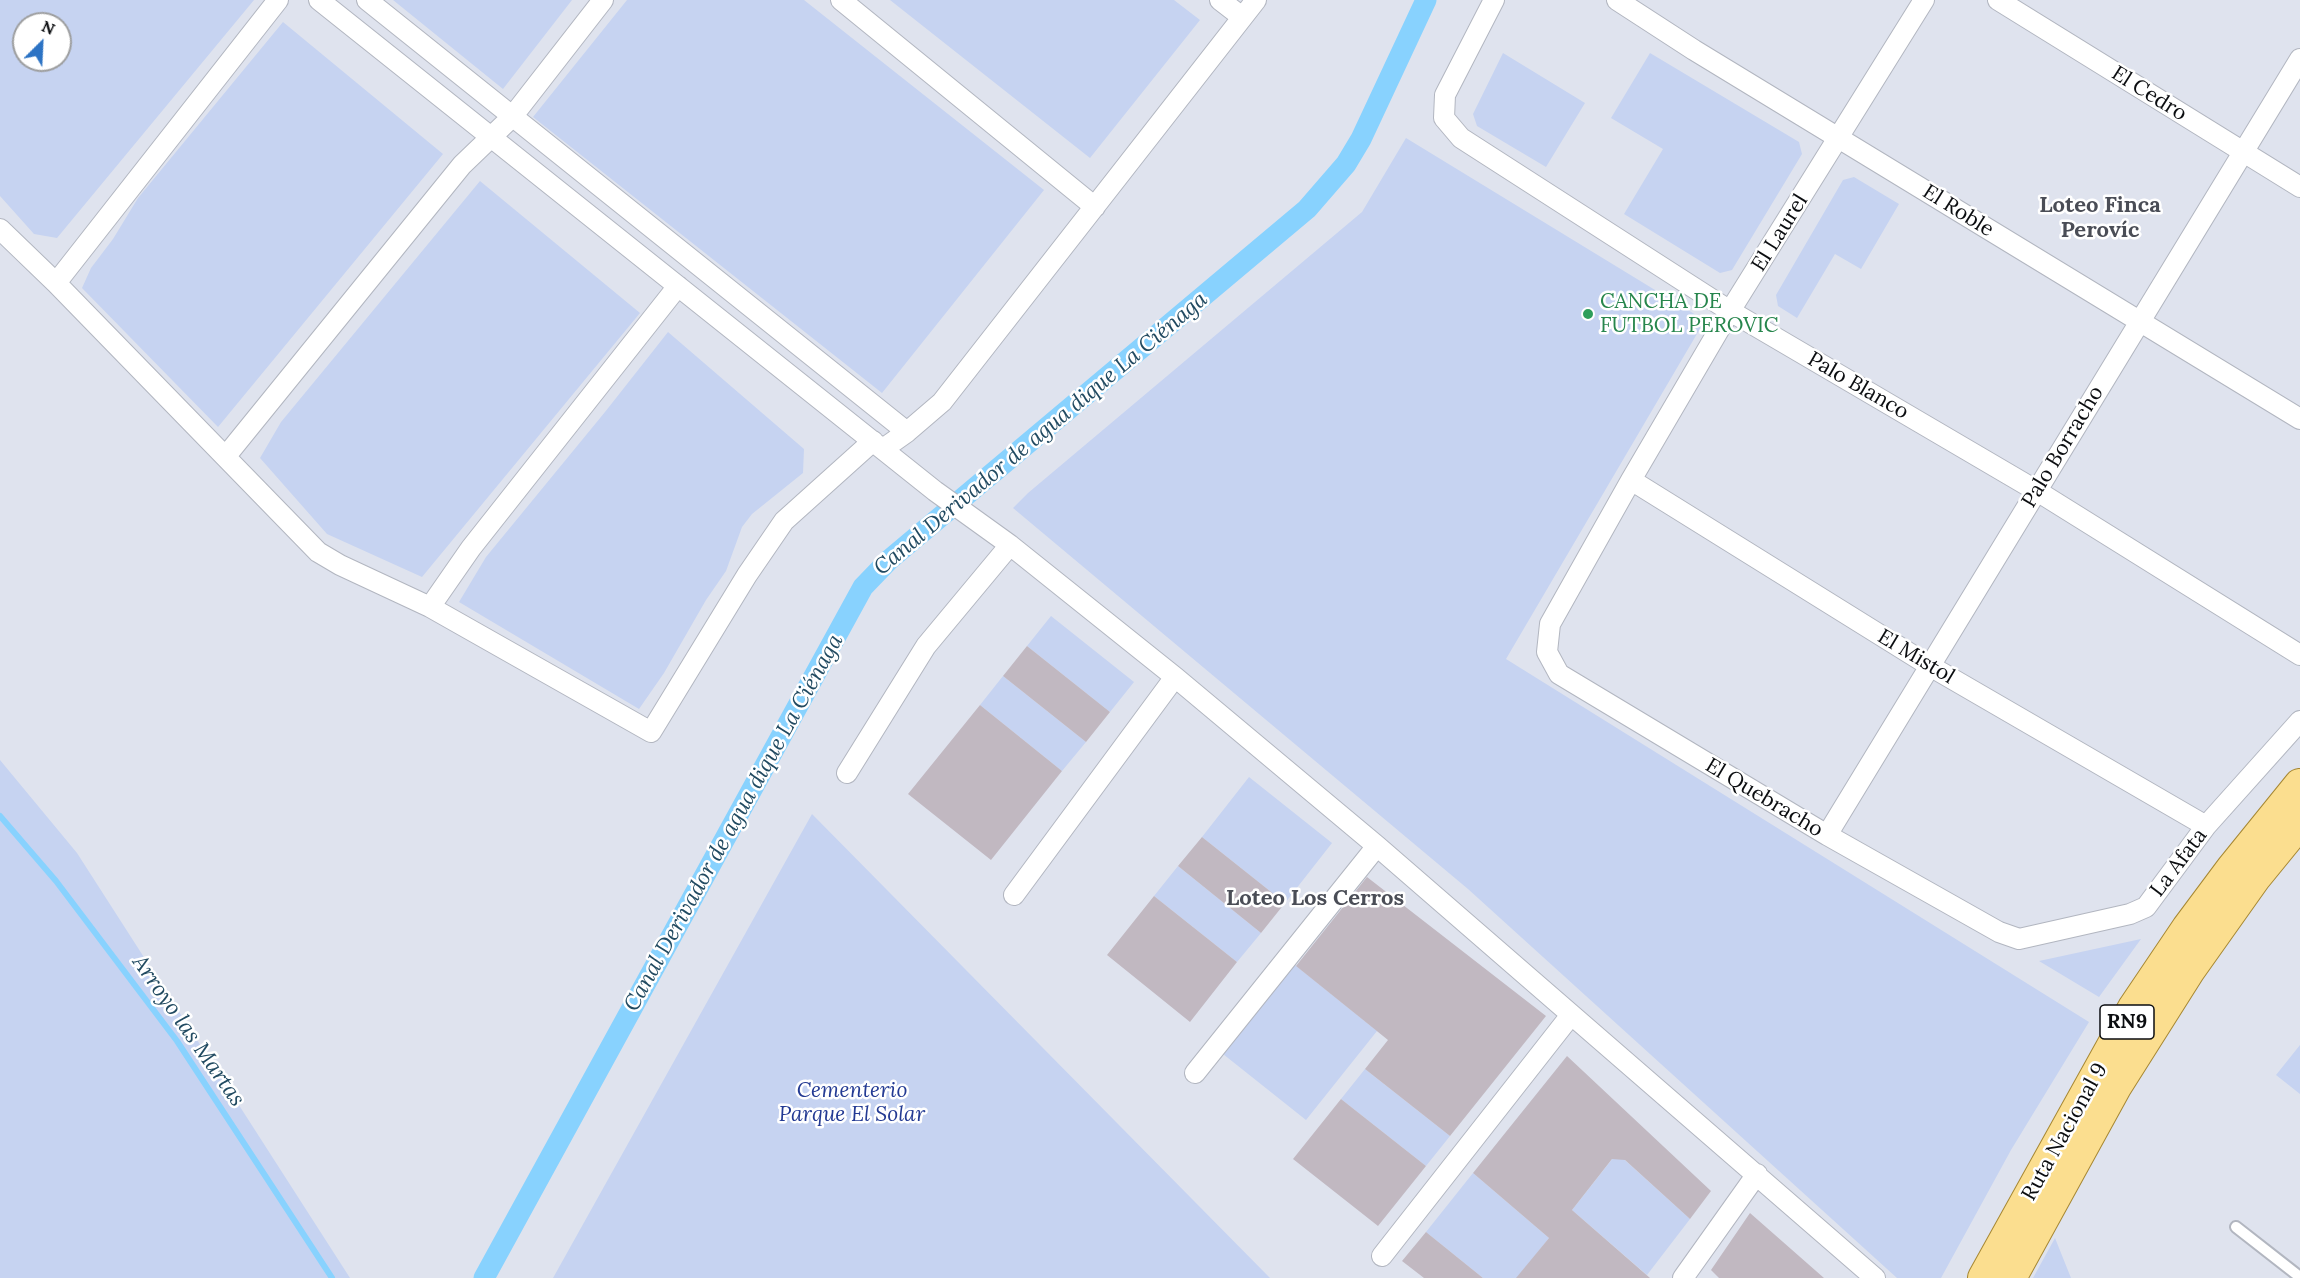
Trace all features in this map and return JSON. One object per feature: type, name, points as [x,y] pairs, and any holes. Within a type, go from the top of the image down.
[{"type":"main road","name":"Ruta Nacional 9","points":[[1984,1278],[2134,1008],[2188,928],[2300,784]]},
{"type":"main road","name":"Ruta Nacional 9","points":[[2010,1278],[2115,1087],[2184,979],[2255,877],[2300,822]]},
{"type":"street","points":[[56,282],[278,0]]},
{"type":"street","points":[[319,0],[935,491],[1010,545],[1175,677],[1377,846],[1875,1278]]},
{"type":"street","points":[[367,0],[907,432]]},
{"type":"street","points":[[226,456],[454,174],[512,117],[603,0]]},
{"type":"street","points":[[841,0],[1095,207]]},
{"type":"street","points":[[1220,0],[1242,17]]},
{"type":"street","points":[[0,229],[56,282],[318,552],[430,608],[651,732],[747,575],[784,521],[878,445],[907,432],[942,402],[1256,0]]},
{"type":"street","name":"Palo Blanco","points":[[1494,0],[1445,94],[1444,118],[1461,138],[1730,311],[2037,491],[2300,655]]},
{"type":"street","name":"El Roble","points":[[1617,0],[2300,419]]},
{"type":"street","name":"El Laurel","points":[[1550,624],[1730,311],[1924,0]]},
{"type":"street","name":"El Cedro","points":[[1998,0],[2300,188]]},
{"type":"street","name":"Palo Borracho","points":[[1827,835],[2300,59]]},
{"type":"street","points":[[430,608],[471,548],[678,286]]},
{"type":"street","name":"El Mistol","points":[[1631,480],[1930,666],[2206,826]]},
{"type":"street","points":[[847,773],[926,646],[1010,545]]},
{"type":"street","name":"El Quebracho","points":[[1550,624],[1547,652],[1559,674],[1827,835],[1999,932],[2019,939]]},
{"type":"street","points":[[1014,895],[1175,677]]},
{"type":"street","name":"La Afata","points":[[2019,939],[2130,914],[2146,907],[2206,826],[2300,721]]},
{"type":"street","points":[[1195,1073],[1377,846]]},
{"type":"street","points":[[1382,1256],[1571,1015]]},
{"type":"street","points":[[1683,1278],[1757,1174]]},
{"type":"lane","points":[[2236,1227],[2300,1277]]},
{"type":"green space","points":[[0,0],[254,0],[57,238],[34,234],[0,196]]},
{"type":"green space","points":[[393,0],[572,0],[503,89]]},
{"type":"green space","points":[[627,0],[804,0],[1044,190],[882,393],[533,117]]},
{"type":"green space","points":[[890,0],[1174,0],[1200,20],[1090,158]]},
{"type":"green space","points":[[283,22],[443,154],[218,427],[82,288],[91,268],[113,239],[138,198]]},
{"type":"green space","points":[[1503,53],[1585,103],[1546,167],[1477,126],[1473,114]]},
{"type":"green space","points":[[1650,53],[1799,142],[1802,154],[1732,270],[1720,273],[1624,214],[1663,149],[1611,118]]},
{"type":"green space","points":[[1406,138],[1696,315],[1701,327],[1506,659],[2089,1022],[2011,1150],[1941,1278],[1897,1278],[1468,889],[1013,508],[1362,212]]},
{"type":"green space","points":[[1854,177],[1899,204],[1861,269],[1835,254],[1797,318],[1778,306],[1776,295],[1843,180]]},
{"type":"green space","points":[[480,181],[640,313],[422,577],[327,534],[260,458],[281,422]]},
{"type":"green space","points":[[668,332],[804,449],[803,473],[752,514],[742,527],[726,571],[706,600],[664,673],[639,709],[459,602],[486,557]]},
{"type":"green space","points":[[1051,616],[1134,682],[1110,712],[1027,646]]},
{"type":"green space","points":[[1003,676],[1086,742],[1062,771],[980,705]]},
{"type":"green space","points":[[0,760],[77,853],[350,1278],[0,1278]]},
{"type":"green space","points":[[1249,777],[1332,843],[1285,903],[1202,837]]},
{"type":"green space","name":"Cementerio Parque El Solar","points":[[812,814],[1270,1278],[553,1278]]},
{"type":"green space","points":[[1178,866],[1261,933],[1237,962],[1154,896]]},
{"type":"green space","points":[[2141,939],[2099,997],[2039,961]]},
{"type":"green space","points":[[1295,965],[1377,1031],[1306,1120],[1223,1054]]},
{"type":"green space","points":[[2300,1045],[2300,1094],[2276,1075]]},
{"type":"green space","points":[[1365,1069],[1450,1136],[1426,1166],[1341,1099]]},
{"type":"green space","points":[[1617,1153],[1690,1219],[1647,1275],[1572,1210]]},
{"type":"green space","points":[[1473,1173],[1549,1238],[1517,1278],[1483,1278],[1426,1232]]},
{"type":"green space","points":[[2055,1238],[2071,1278],[2033,1278]]},
{"type":"building","points":[[1027,646],[1110,712],[1086,742],[1003,676]]},
{"type":"building","points":[[980,705],[1062,771],[991,860],[908,794]]},
{"type":"building","points":[[1202,837],[1285,903],[1261,933],[1178,866]]},
{"type":"building","points":[[1367,877],[1546,1016],[1450,1136],[1365,1069],[1388,1040],[1296,966]]},
{"type":"building","points":[[1154,896],[1237,962],[1190,1022],[1107,955]]},
{"type":"building","points":[[1567,1056],[1711,1191],[1690,1219],[1625,1160],[1612,1159],[1572,1210],[1650,1278],[1516,1278],[1549,1238],[1473,1173]]},
{"type":"building","points":[[1341,1099],[1426,1166],[1378,1226],[1293,1159]]},
{"type":"building","points":[[1750,1213],[1824,1278],[1719,1278],[1711,1270]]},
{"type":"building","points":[[1426,1232],[1483,1278],[1424,1278],[1402,1261]]},
{"type":"waterway","name":"Canal Derivador de agua dique La Ciénaga","points":[[484,1278],[863,587],[889,560],[1307,209],[1346,164],[1361,139],[1426,0]]},
{"type":"waterway","name":"Arroyo las Martas","points":[[0,816],[56,881],[177,1041],[332,1278]]},
{"type":"place","name":"CANCHA DE FUTBOL PEROVIC","points":[[1588,314]]},
{"type":"district","name":"Loteo Finca Perovíc","points":[[2100,218]]},
{"type":"district","name":"Loteo Los Cerros","points":[[1315,899]]}]
